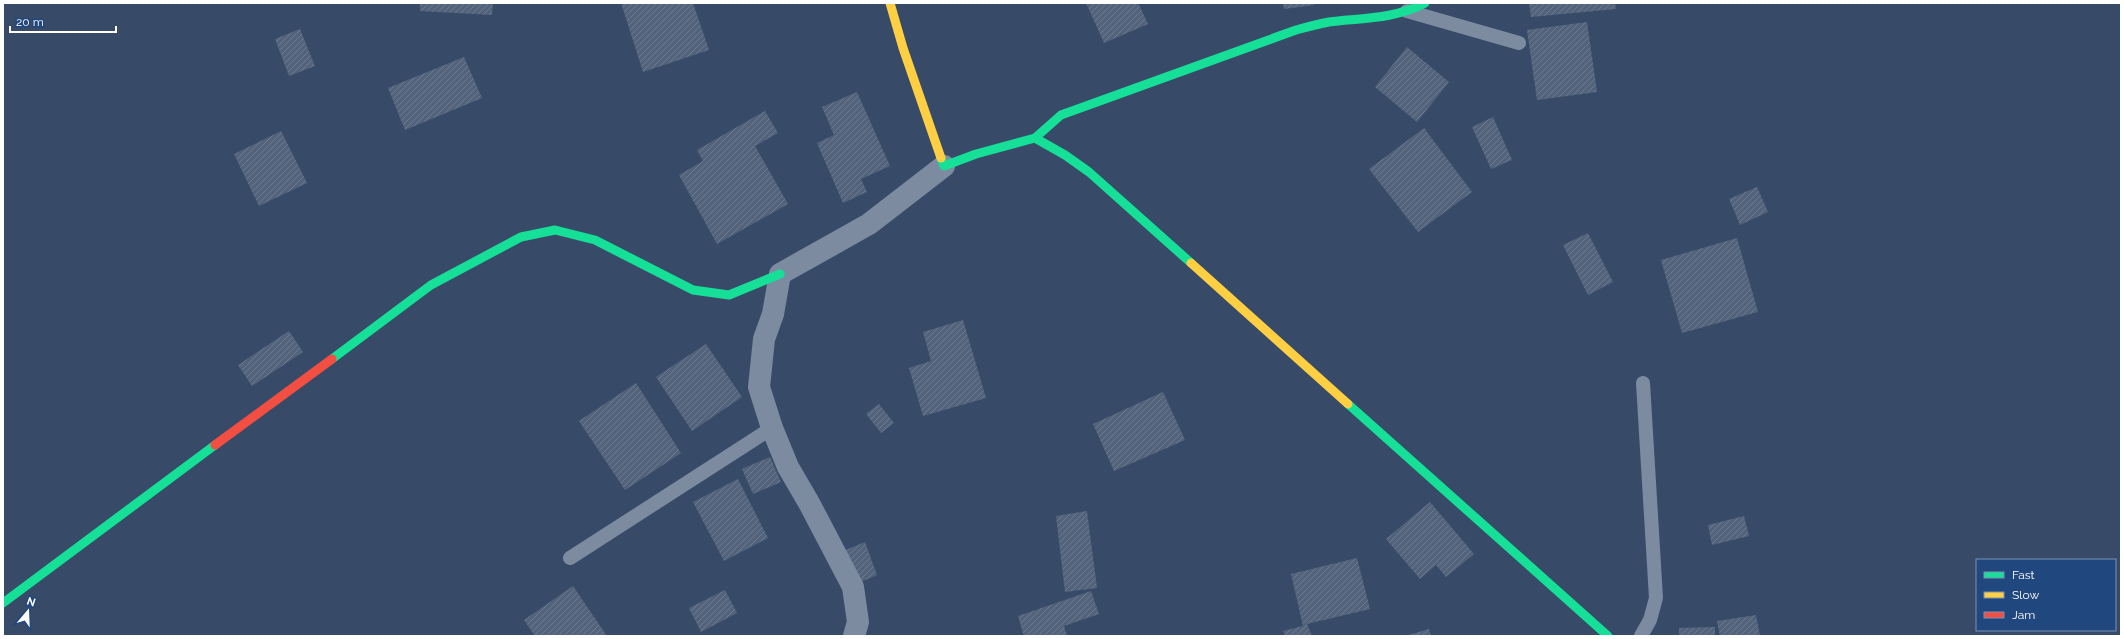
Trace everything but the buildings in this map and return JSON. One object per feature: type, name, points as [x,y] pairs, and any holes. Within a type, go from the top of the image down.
[{"type":"street","points":[[890,3],[903,48],[944,166]]},
{"type":"street","points":[[3,603],[431,285],[521,237],[555,230],[595,240],[693,290],[729,295],[780,274],[869,224],[944,166],[976,154],[1035,138],[1061,115],[1296,30],[1330,22],[1383,16],[1406,11],[1425,3]]},
{"type":"street","points":[[1035,138],[1066,155],[1089,172],[1608,636]]},
{"type":"street","points":[[780,274],[772,314],[764,339],[760,387],[772,428],[788,467],[809,502],[854,587],[858,622],[853,636]]},
{"type":"lane","points":[[1406,11],[1519,43]]},
{"type":"lane","points":[[1641,636],[1650,620],[1656,598],[1643,383]]},
{"type":"lane","points":[[570,558],[772,428]]},
{"type":"traffic: fast","points":[[1035,138],[1061,115],[1296,30],[1329,22],[1390,15],[1425,3]]},
{"type":"traffic: fast","points":[[941,158],[944,166],[976,154],[1035,138],[1065,155],[1089,172],[1191,263]]},
{"type":"traffic: fast","points":[[332,359],[431,285],[521,237],[555,230],[595,240],[693,290],[729,295],[780,274]]},
{"type":"traffic: fast","points":[[1348,404],[1608,636]]},
{"type":"traffic: fast","points":[[3,603],[215,445]]},
{"type":"traffic: slow","points":[[890,3],[903,48],[941,158]]},
{"type":"traffic: slow","points":[[1191,263],[1348,404]]},
{"type":"traffic: jam","points":[[215,445],[332,359]]}]
